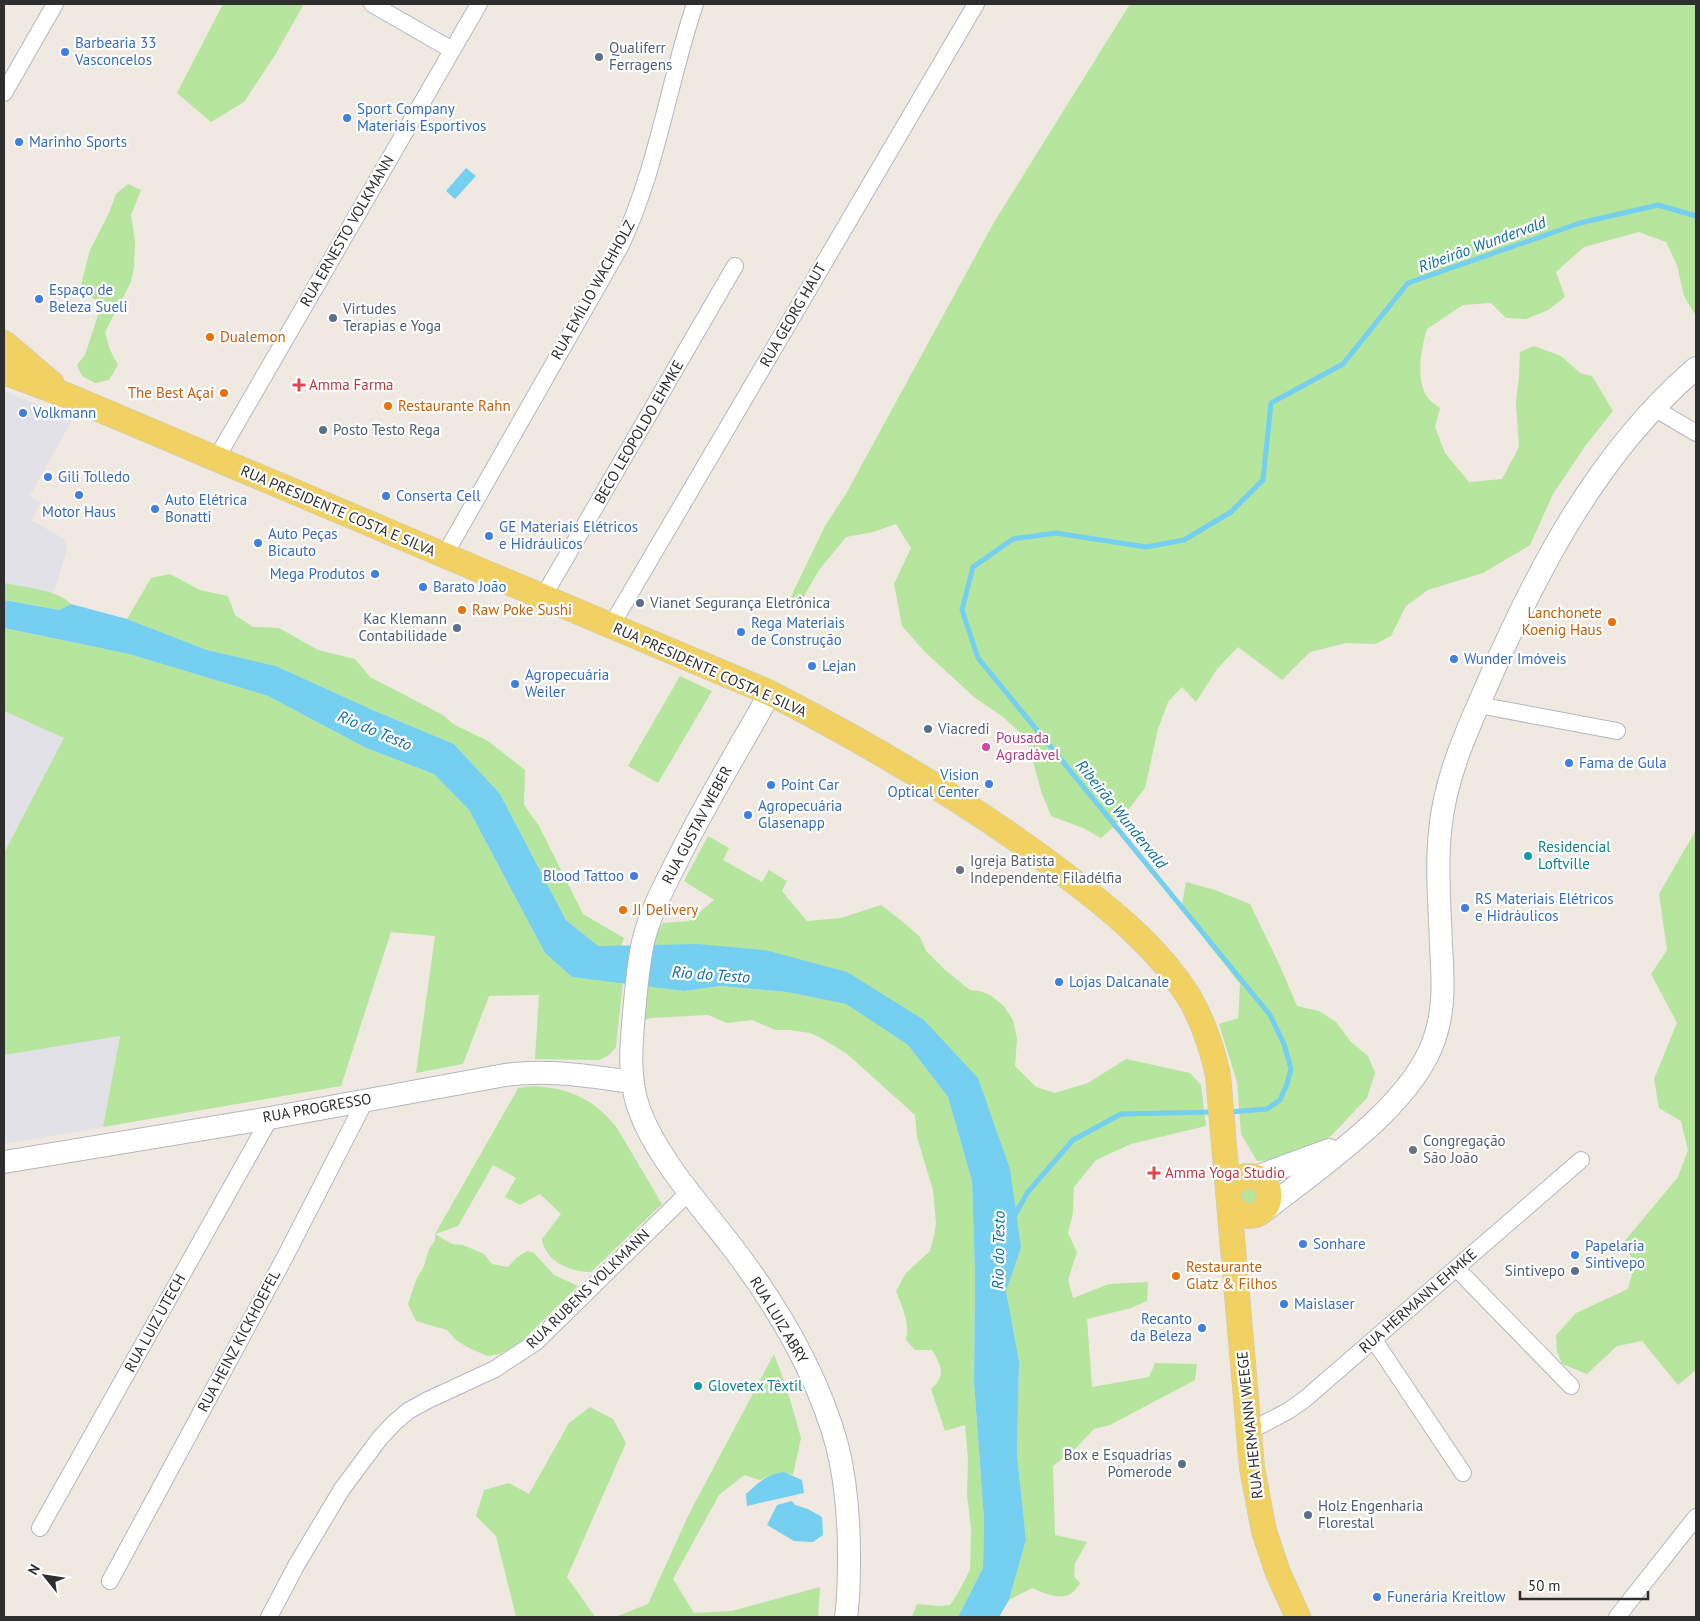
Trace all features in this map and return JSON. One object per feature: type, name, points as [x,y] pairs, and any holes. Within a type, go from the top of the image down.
[{"type":"main road","name":"RUA PRESIDENTE COSTA E SILVA","points":[[4,343],[68,396]]},
{"type":"main road","name":"RUA PRESIDENTE COSTA E SILVA","points":[[4,372],[68,396],[770,693],[867,746],[993,822],[1116,915],[1170,971],[1198,1013],[1214,1057],[1223,1121]]},
{"type":"main road","points":[[1223,1121],[1256,1177]]},
{"type":"main road","name":"RUA HERMANN WEEGE","points":[[1223,1121],[1252,1468],[1264,1531],[1278,1573],[1298,1617]]},
{"type":"main road","points":[[1234,1257],[1261,1213],[1269,1198],[1269,1192],[1262,1181],[1256,1177],[1249,1176],[1232,1184],[1228,1197],[1229,1204],[1238,1214],[1251,1217],[1261,1213]]},
{"type":"street","points":[[4,93],[55,4]]},
{"type":"street","points":[[372,4],[452,50]]},
{"type":"street","name":"RUA ERNESTO VOLKMANN","points":[[216,459],[479,4]]},
{"type":"street","name":"RUA EMÍLIO WACHHOLZ","points":[[444,556],[628,230],[646,180],[695,4]]},
{"type":"street","name":"RUA GEORG HAUT","points":[[611,626],[976,4]]},
{"type":"street","name":"BECO LEOPOLDO EHMKE","points":[[543,597],[735,266]]},
{"type":"street","points":[[1261,1213],[1355,1138],[1389,1107],[1408,1086],[1422,1066],[1434,1041],[1441,1015],[1444,990],[1438,873],[1440,831],[1445,798],[1478,705],[1518,616],[1561,535],[1594,484],[1654,408],[1696,368]]},
{"type":"street","points":[[1654,408],[1696,433]]},
{"type":"street","name":"RUA GUSTAV WEBER","points":[[632,1082],[632,1045],[636,989],[643,943],[649,920],[660,893],[699,818],[770,693]]},
{"type":"street","points":[[1478,705],[1617,731]]},
{"type":"street","name":"RUA PROGRESSO","points":[[4,1162],[530,1072],[582,1075],[632,1082]]},
{"type":"street","name":"RUA LUIZ ABRY","points":[[632,1082],[640,1110],[652,1135],[689,1192],[768,1296],[809,1371],[827,1413],[837,1447],[847,1512],[848,1571],[846,1617]]},
{"type":"street","name":"RUA HEINZ KICKHOEFEL","points":[[110,1581],[286,1255],[366,1099]]},
{"type":"street","name":"RUA LUIZ UTECH","points":[[40,1528],[270,1118]]},
{"type":"street","points":[[1256,1177],[1312,1158],[1355,1138]]},
{"type":"street","name":"RUA HERMANN EHMKE","points":[[1248,1432],[1288,1411],[1299,1403],[1581,1160]]},
{"type":"street","name":"RUA RUBENS VOLKMANN","points":[[269,1617],[342,1489],[380,1438],[394,1423],[408,1411],[495,1369],[536,1342],[689,1192]]},
{"type":"street","points":[[1456,1268],[1571,1386]]},
{"type":"street","points":[[1374,1340],[1463,1473]]},
{"type":"street","points":[[1617,1617],[1696,1517]]},
{"type":"shaded area","points":[[4,391],[73,418],[30,496],[41,502],[31,520],[64,539],[67,549],[54,593],[6,583],[4,587]]},
{"type":"shaded area","points":[[4,711],[65,738],[4,853]]},
{"type":"shaded area","points":[[120,1035],[103,1127],[4,1144],[4,1055]]},
{"type":"green space","points":[[223,4],[304,4],[275,55],[244,102],[211,122],[177,93]]},
{"type":"green space","points":[[1130,4],[1696,4],[1696,316],[1684,296],[1677,265],[1666,242],[1639,232],[1584,247],[1556,272],[1565,297],[1548,310],[1526,319],[1506,318],[1491,303],[1463,305],[1427,329],[1420,364],[1424,391],[1428,398],[1440,408],[1435,427],[1445,453],[1469,482],[1502,479],[1519,447],[1516,403],[1520,352],[1534,346],[1561,356],[1580,373],[1592,376],[1613,411],[1586,445],[1553,494],[1530,545],[1483,573],[1428,590],[1406,606],[1391,636],[1375,644],[1346,643],[1310,652],[1282,680],[1238,647],[1217,669],[1196,702],[1182,687],[1168,702],[1158,729],[1145,788],[1119,822],[1101,838],[1083,828],[1051,816],[1041,791],[1027,739],[1003,717],[974,697],[925,652],[902,626],[894,584],[911,548],[896,524],[873,532],[846,537],[819,570],[799,605],[785,609],[825,526],[847,492],[993,224]]},
{"type":"green space","points":[[128,184],[141,190],[131,215],[135,241],[134,267],[131,282],[105,332],[110,350],[118,365],[109,380],[95,383],[82,376],[77,365],[85,355],[102,303],[86,295],[81,285],[90,250],[109,213],[116,194]]},
{"type":"green space","points":[[170,574],[200,590],[228,596],[235,615],[253,627],[279,628],[318,650],[355,659],[370,677],[443,715],[453,724],[488,741],[525,770],[524,805],[539,826],[583,914],[624,938],[621,946],[598,947],[566,920],[500,794],[454,744],[276,666],[207,650],[127,619],[151,578]]},
{"type":"green space","points":[[6,583],[49,592],[65,599],[71,604],[61,610],[4,600],[4,587]]},
{"type":"green space","points":[[4,628],[129,654],[268,696],[366,748],[434,774],[469,810],[545,953],[572,977],[623,982],[616,1047],[609,1055],[599,1060],[535,1059],[539,995],[489,996],[463,1064],[416,1073],[435,936],[391,932],[341,1086],[103,1127],[120,1036],[4,1055],[4,853],[64,738],[4,711]]},
{"type":"green space","points":[[680,676],[712,691],[658,783],[628,766]]},
{"type":"green space","points":[[1696,830],[1696,1370],[1678,1385],[1642,1341],[1617,1346],[1587,1374],[1562,1364],[1557,1351],[1556,1335],[1576,1313],[1628,1289],[1635,1263],[1623,1243],[1678,1177],[1688,1150],[1681,1121],[1659,1108],[1654,1079],[1677,1023],[1651,974],[1667,950],[1659,894]]},
{"type":"green space","points":[[708,836],[729,848],[723,860],[762,882],[769,870],[787,881],[782,891],[807,921],[841,918],[881,905],[902,921],[920,937],[926,951],[945,970],[970,990],[990,995],[1003,1005],[1013,1020],[1017,1039],[1015,1066],[1036,1087],[1055,1093],[1088,1083],[1126,1059],[1190,1073],[1201,1085],[1206,1126],[1131,1144],[1096,1160],[1074,1187],[1073,1213],[1068,1233],[1077,1252],[1068,1280],[1073,1298],[1109,1284],[1148,1282],[1147,1301],[1131,1308],[1087,1319],[1092,1387],[1149,1377],[1155,1363],[1197,1364],[1195,1380],[1110,1425],[1094,1429],[1076,1448],[1053,1466],[1055,1535],[1087,1542],[1075,1563],[1074,1576],[1080,1583],[1068,1595],[1057,1596],[1032,1588],[1009,1600],[1026,1540],[1017,1455],[1019,1361],[1006,1291],[1021,1248],[924,1020],[649,945],[663,923],[689,921],[714,900],[684,881]]},
{"type":"green space","points":[[1186,882],[1215,890],[1250,904],[1297,1006],[1319,1011],[1336,1022],[1350,1041],[1368,1056],[1375,1073],[1367,1098],[1331,1136],[1305,1152],[1286,1160],[1257,1161],[1241,1134],[1237,1082],[1219,1024],[1238,1018],[1240,984],[1209,945],[1182,904]]},
{"type":"green space","points":[[644,985],[685,991],[720,986],[787,992],[846,1004],[908,1045],[948,1097],[972,1181],[975,1275],[974,1382],[984,1520],[983,1568],[958,1617],[912,1617],[917,1604],[950,1605],[970,1570],[971,1529],[967,1494],[968,1460],[965,1425],[945,1431],[931,1389],[941,1375],[940,1366],[932,1350],[915,1350],[906,1340],[906,1321],[896,1291],[906,1273],[930,1251],[936,1223],[933,1190],[917,1137],[915,1115],[846,1053],[810,1033],[775,1030],[752,1020],[727,1023],[708,1015],[650,1018],[643,1021]]},
{"type":"green space","points":[[533,1086],[558,1089],[570,1093],[590,1102],[599,1109],[617,1128],[662,1204],[591,1272],[583,1272],[560,1264],[548,1254],[544,1247],[542,1239],[561,1214],[540,1194],[520,1205],[505,1197],[516,1178],[493,1165],[458,1226],[435,1234],[518,1088]]},
{"type":"green space","points":[[1246,1186],[1254,1188],[1258,1195],[1255,1203],[1248,1207],[1241,1204],[1239,1190]]},
{"type":"green space","points":[[435,1234],[452,1244],[463,1245],[484,1254],[492,1264],[508,1267],[516,1258],[527,1251],[534,1253],[554,1275],[578,1286],[520,1343],[500,1354],[487,1356],[456,1340],[447,1330],[416,1321],[408,1304],[429,1249],[435,1241]]},
{"type":"green space","points":[[774,1354],[788,1392],[801,1438],[793,1475],[776,1474],[760,1480],[744,1475],[719,1495],[673,1579],[694,1613],[732,1611],[820,1587],[818,1617],[615,1617],[648,1604],[689,1514]]},
{"type":"green space","points":[[590,1407],[613,1419],[626,1443],[567,1577],[595,1617],[516,1617],[496,1536],[476,1516],[484,1490],[509,1483],[529,1494],[569,1423]]},
{"type":"water","points":[[466,168],[476,176],[455,199],[446,191]]},
{"type":"water","name":"Rio do Testo","points":[[4,600],[60,610],[71,604],[127,619],[207,650],[276,666],[454,744],[500,794],[566,920],[598,946],[698,944],[765,950],[847,972],[924,1020],[978,1078],[1010,1169],[1021,1248],[1006,1291],[1019,1361],[1017,1455],[1026,1540],[1009,1600],[999,1617],[958,1617],[983,1568],[984,1520],[974,1382],[975,1275],[972,1181],[948,1097],[908,1045],[846,1004],[787,992],[720,986],[685,991],[572,977],[545,953],[469,810],[434,774],[366,748],[268,696],[129,654],[4,628]]},
{"type":"water","points":[[784,1472],[802,1480],[804,1493],[747,1506],[746,1494],[768,1477]]},
{"type":"water","points":[[792,1501],[795,1505],[808,1509],[822,1517],[823,1535],[813,1542],[794,1541],[767,1525],[777,1505]]},
{"type":"waterway","name":"Ribeirão Wundervald","points":[[1229,1112],[1267,1109],[1280,1100],[1291,1069],[1284,1044],[1270,1015],[978,658],[962,610],[973,567],[1013,539],[1056,533],[1146,547],[1184,540],[1231,512],[1263,480],[1271,403],[1343,364],[1408,283],[1580,223],[1658,205],[1696,216]]},
{"type":"waterway","name":"Ribeirão Wundervald","points":[[1014,1217],[1027,1193],[1073,1140],[1121,1114],[1215,1112]]},
{"type":"place","name":"Barbearia 33 Vasconcelos","points":[[65,52]]},
{"type":"place","name":"Qualiferr Ferragens","points":[[599,57]]},
{"type":"place","name":"Sport Company Materiais Esportivos","points":[[347,118]]},
{"type":"place","name":"Marinho Sports","points":[[19,142]]},
{"type":"place","name":"Espaço de Beleza Sueli","points":[[39,299]]},
{"type":"place","name":"Virtudes Terapias e Yoga","points":[[333,318]]},
{"type":"place","name":"Dualemon","points":[[210,337]]},
{"type":"place","name":"Amma Farma","points":[[299,385]]},
{"type":"place","name":"The Best Açaí","points":[[224,393]]},
{"type":"place","name":"Restaurante Rahn","points":[[388,406]]},
{"type":"place","name":"Volkmann","points":[[23,413]]},
{"type":"place","name":"Posto Testo Rega","points":[[323,430]]},
{"type":"place","name":"Gili Tolledo","points":[[48,477]]},
{"type":"place","name":"Motor Haus","points":[[79,495]]},
{"type":"place","name":"Conserta Cell","points":[[386,496]]},
{"type":"place","name":"Auto Elétrica Bonatti","points":[[155,509]]},
{"type":"place","name":"GE Materiais Elétricos e Hidráulicos","points":[[489,536]]},
{"type":"place","name":"Auto Peças Bicauto","points":[[258,543]]},
{"type":"place","name":"Mega Produtos","points":[[375,574]]},
{"type":"place","name":"Barato João","points":[[423,587]]},
{"type":"place","name":"Vianet Segurança Eletrônica","points":[[640,603]]},
{"type":"place","name":"Raw Poke Sushi","points":[[462,610]]},
{"type":"place","name":"Lanchonete Koenig Haus","points":[[1612,622]]},
{"type":"place","name":"Kac Klemann Contabilidade","points":[[457,628]]},
{"type":"place","name":"Rega Materiais de Construção","points":[[741,632]]},
{"type":"place","name":"Wunder Imóveis","points":[[1454,659]]},
{"type":"place","name":"Lejan","points":[[812,666]]},
{"type":"place","name":"Agropecuária Weiler","points":[[515,684]]},
{"type":"place","name":"Viacredi","points":[[928,729]]},
{"type":"place","name":"Pousada Agradável","points":[[986,747]]},
{"type":"place","name":"Fama de Gula","points":[[1569,763]]},
{"type":"place","name":"Vision Optical Center","points":[[989,784]]},
{"type":"place","name":"Point Car","points":[[771,785]]},
{"type":"place","name":"Agropecuária Glasenapp","points":[[748,815]]},
{"type":"place","name":"Residencial Loftville","points":[[1528,856]]},
{"type":"place","name":"Igreja Batista Independente Filadélfia","points":[[960,870]]},
{"type":"place","name":"Blood Tattoo","points":[[634,876]]},
{"type":"place","name":"RS Materiais Elétricos e Hidráulicos","points":[[1465,908]]},
{"type":"place","name":"JI Delivery","points":[[623,910]]},
{"type":"place","name":"Lojas Dalcanale","points":[[1059,982]]},
{"type":"place","name":"Congregação São João","points":[[1413,1150]]},
{"type":"place","name":"Amma Yoga Studio","points":[[1154,1173]]},
{"type":"place","name":"Sonhare","points":[[1303,1244]]},
{"type":"place","name":"Papelaria Sintivepo","points":[[1575,1255]]},
{"type":"place","name":"Sintivepo","points":[[1575,1271]]},
{"type":"place","name":"Restaurante Glatz & Filhos","points":[[1176,1276]]},
{"type":"place","name":"Maislaser","points":[[1284,1304]]},
{"type":"place","name":"Recanto da Beleza","points":[[1202,1328]]},
{"type":"place","name":"Glovetex Têxtil","points":[[698,1386]]},
{"type":"place","name":"Box e Esquadrias Pomerode","points":[[1182,1464]]},
{"type":"place","name":"Holz Engenharia Florestal","points":[[1308,1515]]},
{"type":"place","name":"Funerária Kreitlow","points":[[1377,1597]]}]
